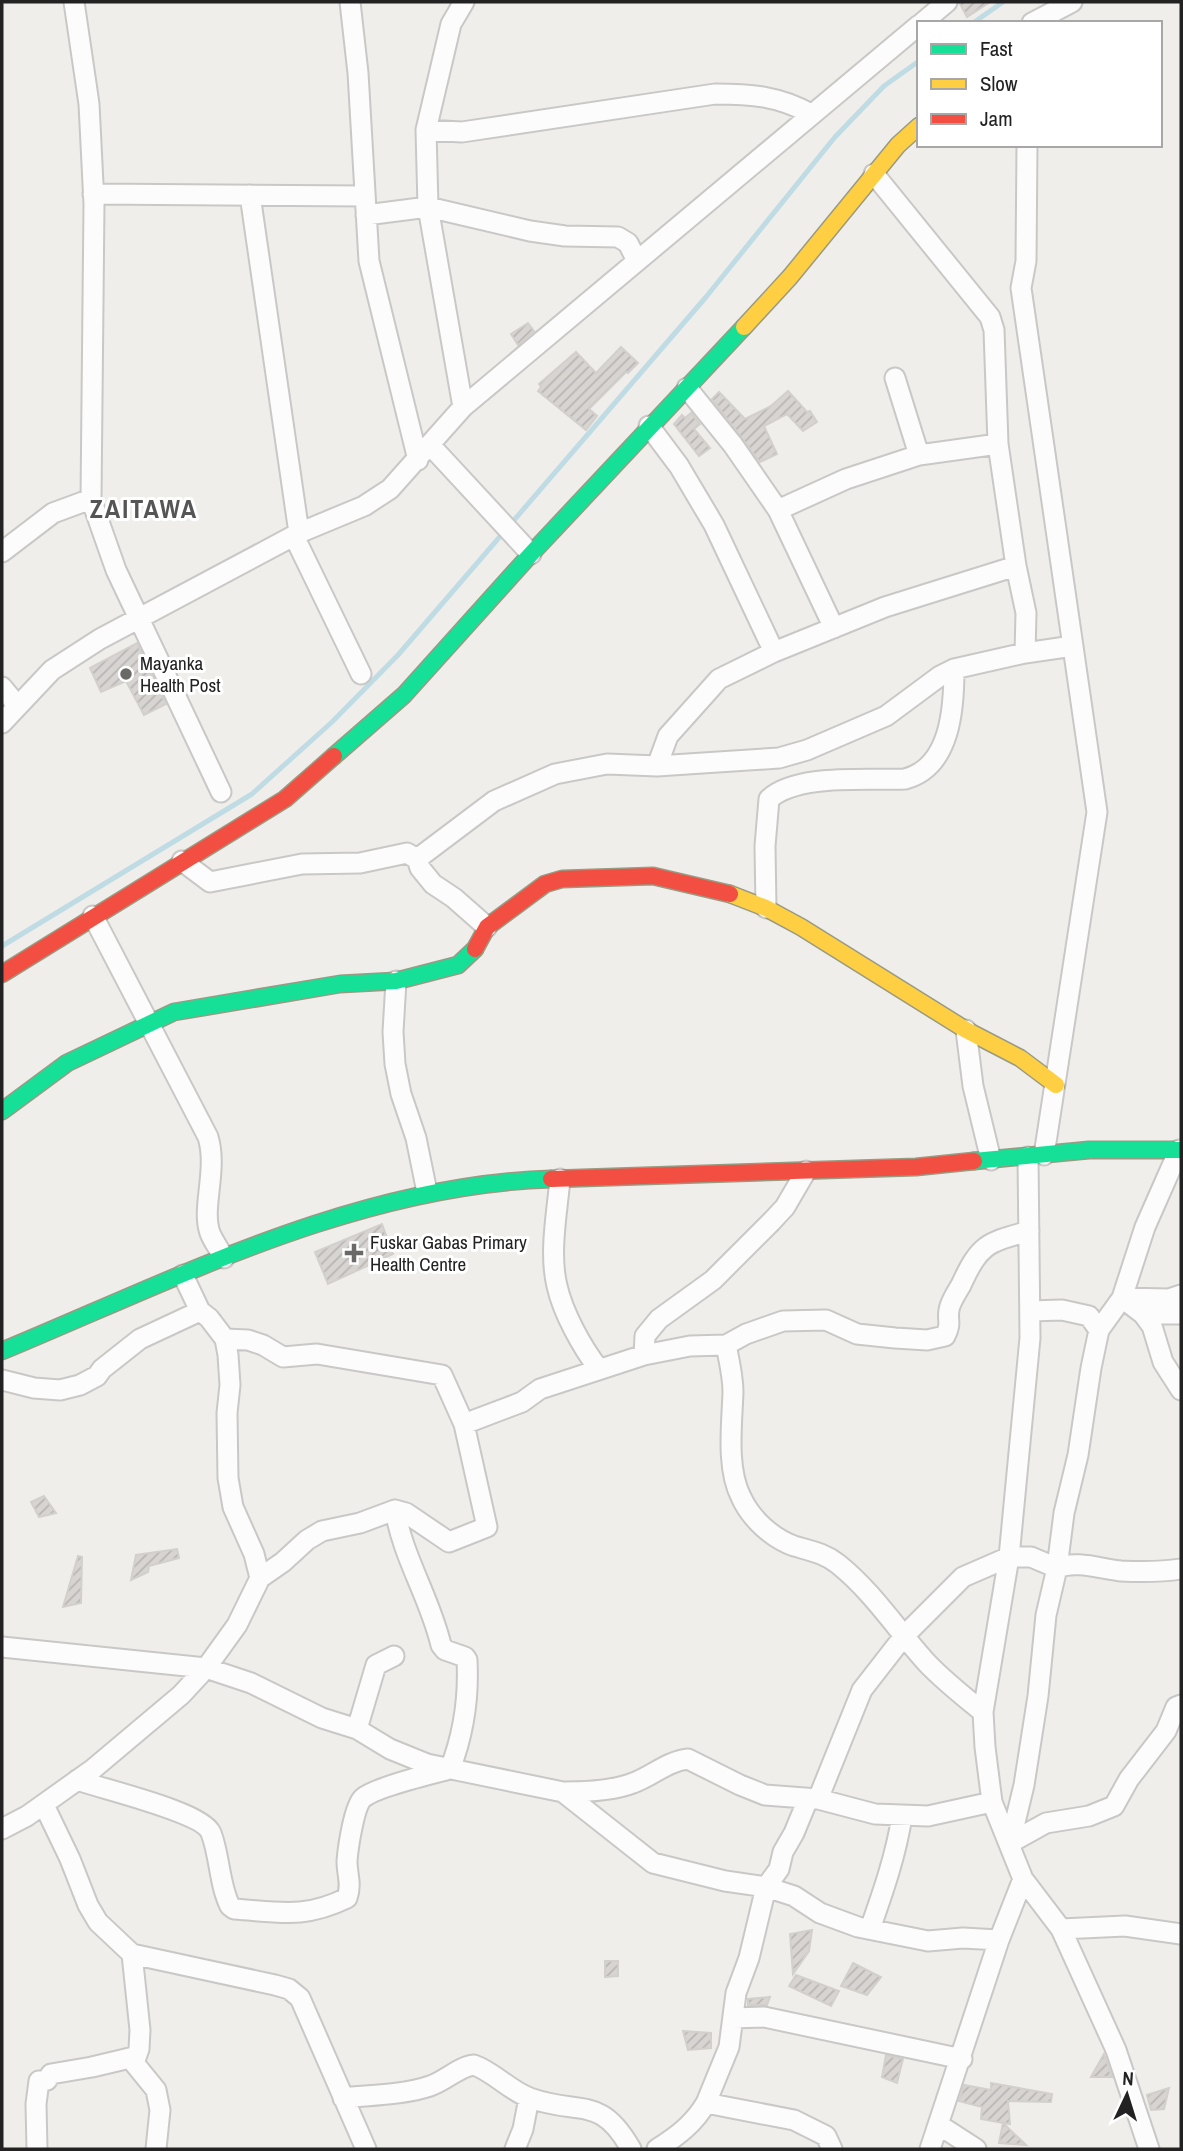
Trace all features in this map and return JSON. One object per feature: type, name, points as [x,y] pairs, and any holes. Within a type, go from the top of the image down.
[{"type":"street","points":[[74,2],[89,104],[93,194],[91,499],[116,570],[221,792]]},
{"type":"street","points":[[350,2],[358,73],[369,261],[424,453],[501,523],[526,550]]},
{"type":"street","points":[[463,407],[428,207],[426,130],[451,24],[464,2]]},
{"type":"street","points":[[1045,19],[1072,2]]},
{"type":"street","points":[[923,21],[942,3]]},
{"type":"street","points":[[2,723],[52,670],[100,639],[297,535],[364,506],[390,489],[463,407],[917,26]]},
{"type":"street","points":[[426,130],[462,132],[715,94],[745,94],[775,99],[792,103],[811,114]]},
{"type":"street","points":[[5,963],[93,916],[285,799],[404,695],[526,550],[687,388],[790,277],[898,145],[917,128]]},
{"type":"street","points":[[1027,147],[1026,261],[1021,288],[1097,812],[1056,1085],[1036,1156],[1029,1231],[1030,1338],[1009,1556],[983,1712],[985,1747],[992,1802],[1023,1878],[1061,1929],[1116,2050],[1149,2149]]},
{"type":"street","points":[[874,174],[990,317],[994,330],[998,444],[1016,566],[1026,613],[1024,653]]},
{"type":"street","points":[[93,194],[250,195],[366,205],[428,207],[530,231],[565,236],[618,236],[628,243],[637,261]]},
{"type":"street","points":[[250,195],[297,535],[361,674]]},
{"type":"street","points":[[895,377],[919,455]]},
{"type":"street","points":[[687,388],[733,445],[778,510],[834,628]]},
{"type":"street","points":[[649,426],[680,466],[714,525],[774,652]]},
{"type":"street","points":[[778,510],[846,480],[919,455],[998,444]]},
{"type":"street","points":[[2,552],[53,513],[91,499]]},
{"type":"street","points":[[657,766],[668,736],[719,679],[774,652],[885,607],[1016,566]]},
{"type":"street","points":[[417,859],[494,801],[555,775],[607,764],[657,766],[779,758],[807,750],[886,716],[940,676],[954,669],[1024,653],[1073,646]]},
{"type":"street","points":[[765,908],[765,846],[769,799],[791,787],[817,782],[905,779],[918,776],[937,754],[948,733],[954,694],[954,669]]},
{"type":"street","points":[[2,687],[17,705]]},
{"type":"street","points":[[182,861],[210,882],[302,864],[360,863],[403,853],[417,859],[420,868],[433,884],[454,898],[487,927]]},
{"type":"street","points":[[2,1111],[67,1063],[174,1012],[340,984],[396,981],[458,965],[474,952],[487,927],[545,884],[562,879],[653,876],[720,890],[765,908],[801,927],[966,1030],[1020,1058],[1056,1085]]},
{"type":"street","points":[[93,916],[208,1137],[212,1150],[212,1171],[207,1219],[210,1232],[224,1258]]},
{"type":"street","points":[[396,981],[393,1032],[395,1064],[401,1094],[416,1139],[427,1192]]},
{"type":"street","points":[[966,1030],[973,1086],[991,1160]]},
{"type":"street","points":[[2,1350],[275,1237],[427,1192],[477,1185],[560,1179],[916,1167],[1089,1150],[1180,1150],[1145,1227],[1122,1298],[1099,1329],[1078,1455],[1064,1513],[1057,1567],[1046,1615],[1038,1696],[1024,1784],[1010,1843]]},
{"type":"street","points":[[644,1355],[645,1336],[659,1319],[694,1291],[713,1280],[772,1221],[785,1207],[806,1171]]},
{"type":"street","points":[[560,1179],[555,1241],[557,1287],[574,1328],[598,1368]]},
{"type":"street","points":[[464,1424],[522,1402],[540,1389],[598,1368],[690,1346],[726,1345],[746,1334],[783,1321],[826,1320],[857,1334],[895,1338],[927,1340],[945,1336],[950,1326],[949,1309],[982,1248],[996,1240],[1029,1231]]},
{"type":"street","points":[[183,1275],[200,1311],[225,1339],[230,1385],[227,1413],[228,1478],[233,1507],[254,1553],[260,1578]]},
{"type":"street","points":[[1122,1298],[1169,1299],[1181,1295]]},
{"type":"street","points":[[1122,1298],[1143,1314],[1152,1326],[1163,1362],[1181,1390]]},
{"type":"street","points":[[1030,1311],[1062,1310],[1089,1316],[1099,1329]]},
{"type":"street","points":[[2,1380],[34,1388],[60,1390],[80,1385],[96,1376],[140,1339],[200,1311]]},
{"type":"street","points":[[1143,1314],[1181,1314]]},
{"type":"street","points":[[2,1829],[44,1805],[163,1711],[206,1668],[237,1625],[260,1578],[307,1540],[322,1531],[360,1523],[395,1510],[406,1513],[449,1542],[487,1527],[464,1424],[442,1375],[317,1354],[283,1357],[248,1340],[225,1339]]},
{"type":"street","points":[[726,1345],[733,1391],[730,1434],[733,1463],[739,1495],[747,1508],[771,1535],[817,1552],[839,1565],[868,1592],[947,1684],[983,1712]]},
{"type":"street","points":[[395,1510],[399,1531],[441,1645],[467,1660],[466,1712],[460,1743],[450,1769]]},
{"type":"street","points":[[657,2149],[680,2134],[706,2103],[729,2047],[736,1993],[749,1958],[766,1887],[779,1869],[783,1852],[813,1799],[862,1690],[904,1636],[964,1577],[1009,1556],[1031,1557],[1057,1567],[1067,1563],[1124,1571],[1162,1572],[1181,1569]]},
{"type":"street","points":[[2,1647],[206,1668],[251,1683],[322,1718],[357,1729],[390,1749],[427,1764],[563,1793],[632,1784],[679,1760],[688,1759],[740,1786],[765,1795],[813,1799],[857,1811],[928,1816],[992,1802]]},
{"type":"street","points":[[357,1729],[376,1665],[394,1656]]},
{"type":"street","points":[[1010,1843],[1046,1823],[1089,1816],[1114,1806],[1129,1779],[1166,1731],[1176,1707],[1181,1705]]},
{"type":"street","points":[[77,1780],[201,1821],[211,1831],[230,1906],[234,1909],[291,1914],[313,1912],[347,1898],[351,1886],[347,1863],[351,1838],[359,1803],[365,1796],[402,1782],[450,1769]]},
{"type":"street","points":[[563,1793],[653,1863],[725,1881],[766,1887],[794,1896],[820,1913],[870,1929],[928,1941],[963,1938],[999,1940]]},
{"type":"street","points":[[44,1805],[98,1922],[132,1954],[275,1985],[295,1993],[366,2149]]},
{"type":"street","points":[[870,1929],[888,1879],[902,1816]]},
{"type":"street","points":[[930,2149],[962,2059],[999,1940],[1023,1878]]},
{"type":"street","points":[[1061,1929],[1125,1926],[1179,1928]]},
{"type":"street","points":[[132,1954],[140,2030],[139,2049],[134,2063],[156,2090],[160,2110],[156,2149]]},
{"type":"street","points":[[733,2018],[764,2017],[962,2059]]},
{"type":"street","points":[[37,2149],[36,2104],[39,2081],[47,2080],[51,2074],[134,2057]]},
{"type":"street","points":[[343,2098],[428,2087],[455,2074],[463,2067],[474,2065],[529,2098],[604,2114],[619,2128],[631,2149]]},
{"type":"street","points":[[515,2149],[523,2129],[529,2098]]},
{"type":"street","points":[[706,2103],[794,2120],[826,2136],[832,2149]]},
{"type":"street","points":[[939,2125],[976,2149]]},
{"type":"building","points":[[959,2],[990,2],[967,17]]},
{"type":"building","points":[[528,323],[534,331],[518,345],[511,334]]},
{"type":"building","points":[[621,347],[638,363],[589,409],[597,416],[586,430],[538,391],[541,387],[539,384],[576,352],[596,373]]},
{"type":"building","points":[[788,391],[807,412],[810,411],[817,422],[803,431],[787,414],[764,426],[777,454],[760,462],[712,399],[719,392],[745,419],[771,406]]},
{"type":"building","points":[[691,413],[700,424],[694,429],[710,448],[699,456],[674,424],[682,415],[685,418]]},
{"type":"building","name":"Mayanka Health Post","points":[[137,643],[166,704],[144,715],[126,681],[101,692],[90,668]]},
{"type":"building","name":"Fuskar Gabas Primary Health Centre","points":[[382,1224],[393,1254],[328,1284],[315,1252]]},
{"type":"building","points":[[44,1496],[56,1513],[39,1517],[31,1502]]},
{"type":"building","points":[[177,1549],[179,1558],[149,1566],[148,1572],[131,1580],[136,1555]]},
{"type":"building","points":[[78,1556],[82,1557],[81,1603],[63,1607]]},
{"type":"building","points":[[812,1930],[809,1951],[793,1974],[790,1934]]},
{"type":"building","points":[[605,1961],[618,1961],[618,1976],[605,1977]]},
{"type":"building","points":[[853,1963],[881,1977],[867,1995],[841,1986]]},
{"type":"building","points":[[796,1975],[839,1991],[831,2006],[789,1986]]},
{"type":"building","points":[[770,1997],[767,2005],[748,2005],[748,1999]]},
{"type":"building","points":[[683,2031],[711,2033],[711,2048],[688,2050]]},
{"type":"building","points":[[1104,2054],[1112,2077],[1091,2077]]},
{"type":"building","points":[[886,2055],[903,2059],[897,2083],[882,2077]]},
{"type":"building","points":[[991,2083],[1052,2094],[1051,2102],[1008,2101],[1010,2124],[981,2119],[982,2107],[959,2101],[964,2085],[991,2090]]},
{"type":"building","points":[[1169,2088],[1164,2109],[1151,2110],[1147,2095]]},
{"type":"building","points":[[1003,2123],[1026,2145],[999,2143]]},
{"type":"waterway","points":[[976,21],[1003,2]]},
{"type":"waterway","points":[[2,946],[252,794],[332,722],[398,655],[706,297],[835,137],[884,86],[917,62]]},
{"type":"traffic: fast","points":[[334,756],[404,695],[531,554],[744,327]]},
{"type":"traffic: fast","points":[[2,1111],[67,1063],[174,1012],[340,984],[396,981],[458,965],[475,949]]},
{"type":"traffic: fast","points":[[974,1161],[1089,1150],[1181,1150]]},
{"type":"traffic: fast","points":[[2,1351],[202,1266],[338,1217],[408,1198],[479,1185],[551,1179]]},
{"type":"traffic: slow","points":[[744,327],[790,277],[898,145],[917,128]]},
{"type":"traffic: slow","points":[[730,894],[766,908],[801,927],[966,1030],[1020,1058],[1056,1085]]},
{"type":"traffic: jam","points":[[2,974],[285,799],[334,756]]},
{"type":"traffic: jam","points":[[475,949],[487,927],[545,884],[562,879],[653,876],[730,894]]},
{"type":"traffic: jam","points":[[551,1179],[916,1167],[974,1161]]},
{"type":"place","name":"Mayanka Health Post","points":[[126,674]]},
{"type":"place","name":"Fuskar Gabas Primary Health Centre","points":[[354,1253]]},
{"type":"district","name":"ZAITAWA","points":[[144,509]]}]
